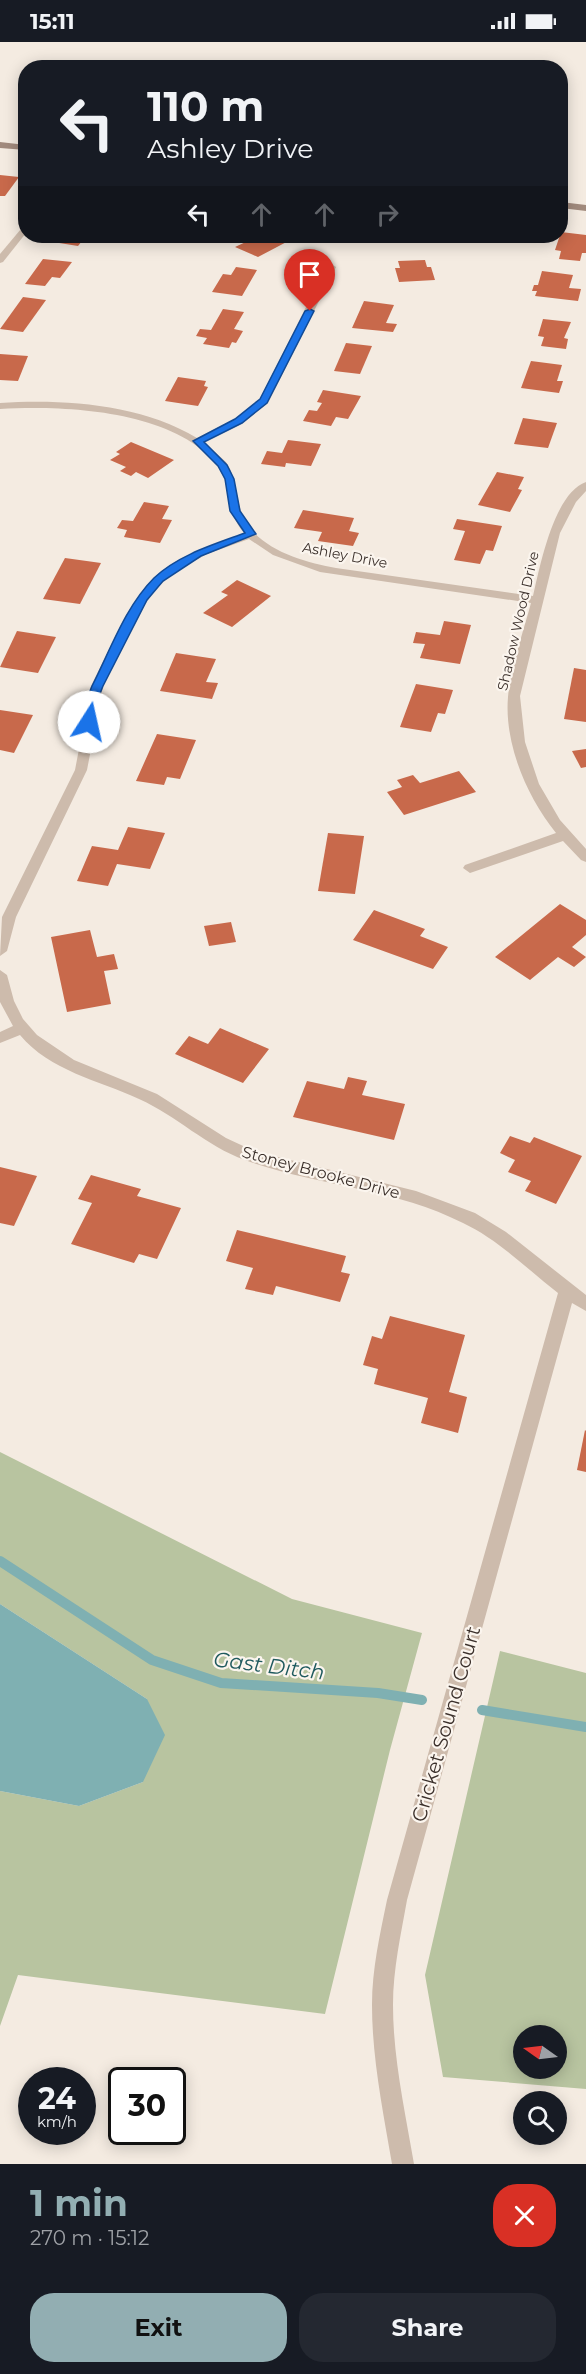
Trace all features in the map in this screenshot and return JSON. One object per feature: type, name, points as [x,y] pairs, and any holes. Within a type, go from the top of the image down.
[{"type":"main road","points":[[0,146],[18,147]]},
{"type":"main road","points":[[568,206],[586,208]]},
{"type":"street","points":[[0,260],[18,236]]},
{"type":"street","points":[[198,441],[238,421],[264,401],[330,267]]},
{"type":"street","name":"Ashley Drive","points":[[0,406],[60,406],[132,416],[177,430],[198,441],[222,465],[229,479],[235,511],[251,534],[276,552],[314,567],[537,600]]},
{"type":"street","name":"Shadow Wood Drive","points":[[586,485],[560,518],[514,696],[514,724],[519,752],[530,782],[545,809],[586,857]]},
{"type":"street","points":[[0,951],[9,917],[81,770],[91,701],[97,686],[142,598],[159,579],[177,566],[198,554],[251,534]]},
{"type":"street","points":[[470,868],[565,834]]},
{"type":"street","name":"Stoney Brooke Drive","points":[[0,975],[2,989],[22,1028],[50,1054],[68,1065],[163,1104],[218,1142],[250,1156],[436,1204],[468,1218],[521,1251],[567,1291],[586,1304]]},
{"type":"street","points":[[0,1038],[22,1028]]},
{"type":"street","name":"Cricket Sound Court","points":[[404,2164],[389,2082],[382,2016],[387,1957],[397,1900],[567,1291]]},
{"type":"green space","points":[[0,1452],[292,1599],[422,1633],[390,1750],[325,2014],[18,1975],[0,2026],[0,1791],[79,1806],[143,1782],[147,1699],[0,1604]]},
{"type":"green space","points":[[500,1651],[586,1673],[586,2089],[443,2077],[425,1975]]},
{"type":"water","points":[[0,1604],[147,1699],[165,1735],[143,1782],[79,1806],[0,1791]]},
{"type":"building","points":[[0,175],[18,177],[5,196],[0,196]]},
{"type":"building","points":[[568,233],[586,235],[586,253],[582,253],[580,261],[559,259],[561,251],[555,250],[557,243],[568,243]]},
{"type":"building","points":[[59,243],[80,243],[78,246]]},
{"type":"building","points":[[244,243],[285,243],[258,257],[235,247]]},
{"type":"building","points":[[43,259],[72,262],[60,278],[52,277],[45,286],[25,284]]},
{"type":"building","points":[[425,260],[427,267],[431,267],[435,280],[399,282],[395,268],[400,268],[398,261]]},
{"type":"building","points":[[236,267],[257,270],[242,296],[212,292],[223,274],[231,275]]},
{"type":"building","points":[[542,271],[573,275],[569,288],[581,289],[578,301],[535,296],[537,291],[532,291],[534,285],[538,285]]},
{"type":"building","points":[[23,297],[46,300],[23,332],[0,329]]},
{"type":"building","points":[[364,301],[394,305],[386,323],[397,324],[393,332],[352,328]]},
{"type":"building","points":[[223,309],[244,312],[234,329],[243,331],[236,343],[232,342],[229,348],[203,344],[207,338],[196,336],[200,329],[211,330]]},
{"type":"building","points":[[543,319],[571,322],[564,338],[568,339],[566,349],[541,346],[544,337],[538,336]]},
{"type":"building","points":[[346,343],[372,346],[360,374],[334,371]]},
{"type":"building","points":[[0,354],[28,356],[18,381],[0,380]]},
{"type":"building","points":[[531,361],[562,365],[557,381],[563,381],[559,393],[521,388]]},
{"type":"building","points":[[178,377],[206,381],[204,386],[208,387],[198,406],[165,401]]},
{"type":"building","points":[[323,390],[361,396],[348,419],[336,417],[331,426],[303,421],[309,410],[317,411],[322,403],[317,402]]},
{"type":"building","points":[[523,418],[557,423],[548,448],[514,444]]},
{"type":"building","points":[[288,440],[321,444],[311,466],[286,463],[285,467],[261,464],[267,451],[282,453]]},
{"type":"building","points":[[131,442],[174,460],[148,478],[136,472],[131,476],[120,471],[126,467],[110,460],[120,454],[116,452]]},
{"type":"building","points":[[497,472],[524,477],[518,489],[522,490],[510,512],[478,505]]},
{"type":"building","points":[[144,502],[169,506],[162,519],[172,520],[160,543],[124,537],[127,530],[117,528],[122,520],[133,521]]},
{"type":"building","points":[[303,510],[354,518],[349,531],[359,533],[353,546],[318,541],[322,532],[294,528]]},
{"type":"building","points":[[457,519],[502,526],[493,551],[486,550],[480,564],[454,560],[465,531],[453,529]]},
{"type":"building","points":[[65,558],[101,563],[80,604],[43,599]]},
{"type":"building","points":[[237,580],[271,596],[232,627],[203,613],[228,595],[221,592]]},
{"type":"building","points":[[444,621],[471,625],[460,664],[420,658],[425,644],[413,643],[416,632],[440,635]]},
{"type":"building","points":[[17,631],[56,637],[38,673],[0,667]]},
{"type":"building","points":[[176,653],[216,659],[206,682],[218,683],[212,699],[160,691]]},
{"type":"building","points":[[574,668],[586,670],[586,722],[564,719]]},
{"type":"building","points":[[416,684],[453,690],[445,714],[438,713],[431,732],[400,727]]},
{"type":"building","points":[[0,710],[33,715],[14,753],[0,750]]},
{"type":"building","points":[[157,734],[196,740],[180,779],[167,777],[164,785],[136,781]]},
{"type":"building","points":[[586,749],[586,767],[581,768],[572,751]]},
{"type":"building","points":[[459,771],[476,792],[404,815],[387,792],[402,787],[397,780],[413,775],[420,783]]},
{"type":"building","points":[[128,827],[165,833],[150,869],[117,864],[108,886],[77,881],[92,846],[118,850]]},
{"type":"building","points":[[328,833],[364,836],[355,894],[318,891]]},
{"type":"building","points":[[560,904],[586,920],[586,935],[572,947],[586,957],[574,967],[558,957],[530,980],[495,957]]},
{"type":"building","points":[[374,910],[425,929],[420,936],[448,947],[433,969],[353,940]]},
{"type":"building","points":[[231,922],[236,942],[209,946],[204,926]]},
{"type":"building","points":[[90,930],[97,957],[114,954],[118,969],[104,971],[111,1004],[67,1012],[51,937]]},
{"type":"building","points":[[220,1028],[269,1049],[243,1083],[175,1054],[189,1036],[208,1044]]},
{"type":"building","points":[[348,1077],[367,1081],[362,1095],[405,1104],[394,1140],[293,1117],[307,1081],[344,1089]]},
{"type":"building","points":[[510,1136],[530,1143],[534,1137],[582,1156],[556,1204],[525,1191],[531,1181],[508,1172],[515,1160],[500,1153]]},
{"type":"building","points":[[0,1167],[37,1176],[14,1226],[0,1223]]},
{"type":"building","points":[[91,1175],[141,1189],[137,1196],[181,1208],[157,1259],[139,1254],[134,1263],[71,1244],[92,1203],[78,1199]]},
{"type":"building","points":[[237,1230],[346,1256],[341,1272],[350,1274],[340,1302],[276,1286],[273,1295],[245,1289],[253,1268],[226,1261]]},
{"type":"building","points":[[390,1316],[465,1335],[449,1392],[467,1397],[458,1433],[421,1423],[428,1398],[374,1384],[378,1369],[363,1365],[372,1336],[382,1339]]},
{"type":"building","points":[[586,1431],[586,1472],[577,1470]]},
{"type":"waterway","name":"Gast Ditch","points":[[0,1561],[152,1660],[221,1683],[378,1693],[422,1700]]},
{"type":"waterway","name":"Gast Ditch","points":[[482,1710],[586,1727]]},
{"type":"route","points":[[89,722],[91,701],[97,686],[142,598],[159,579],[177,566],[198,554],[251,534],[235,511],[229,479],[222,465],[211,451],[198,441],[238,421],[264,401],[310,311]]}]
